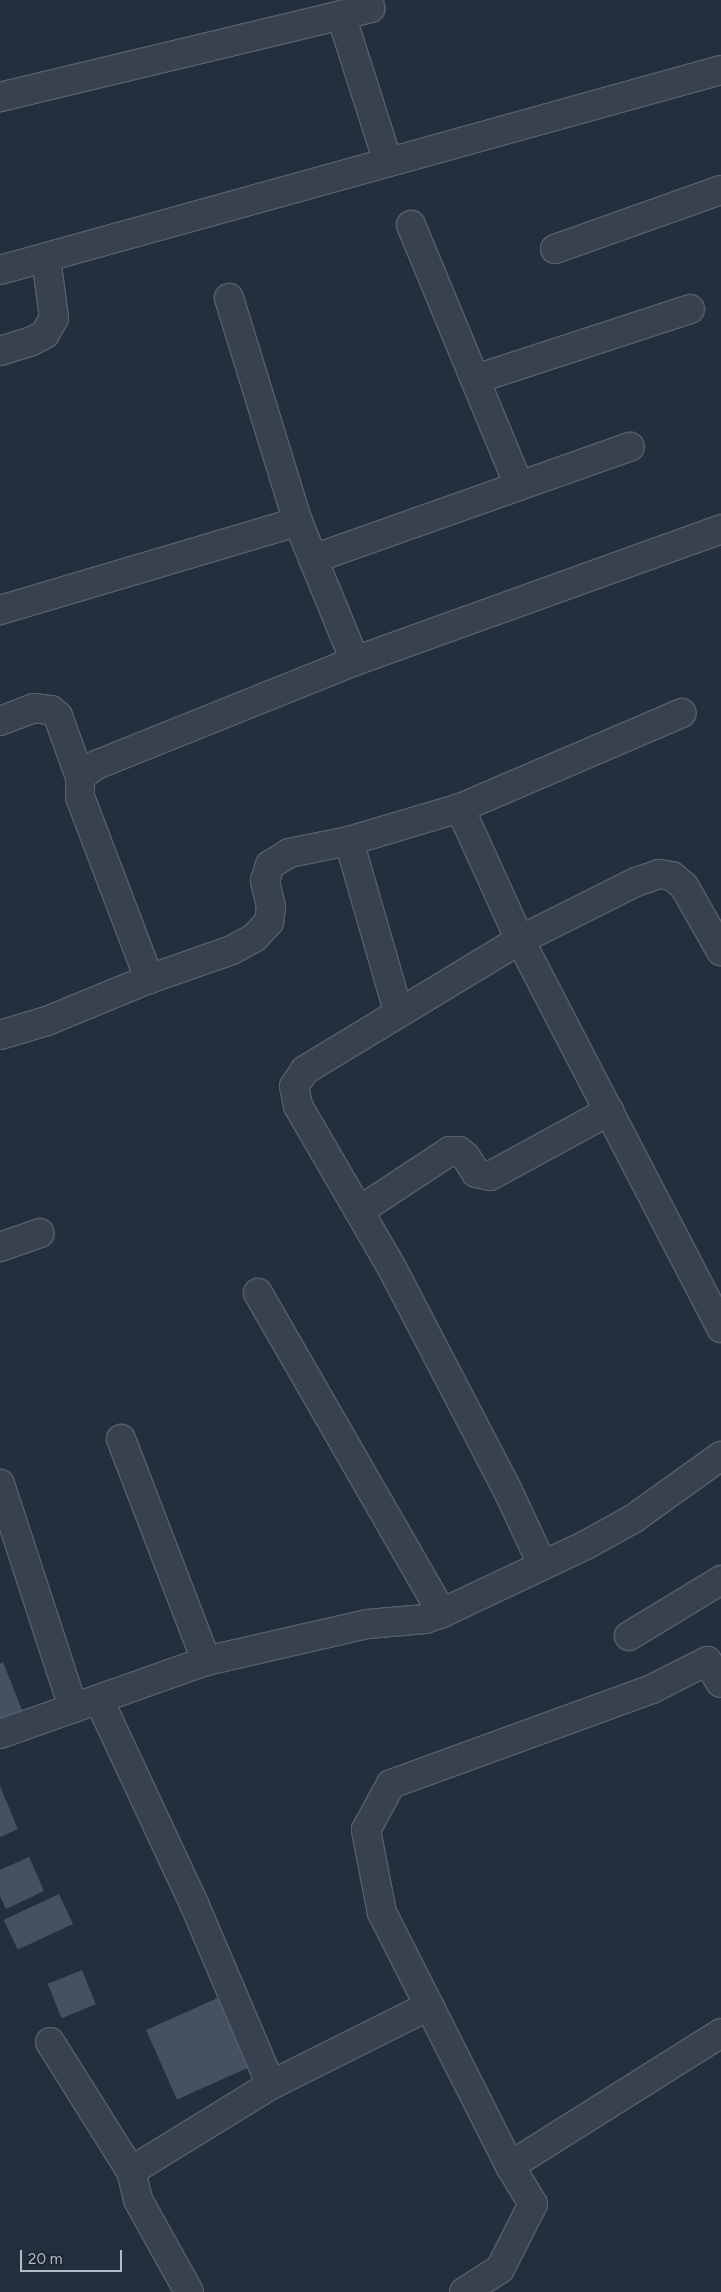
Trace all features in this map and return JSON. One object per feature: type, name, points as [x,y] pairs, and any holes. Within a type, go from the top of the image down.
[{"type":"street","points":[[0,97],[370,8]]},
{"type":"street","points":[[341,15],[388,162]]},
{"type":"street","points":[[0,270],[721,70]]},
{"type":"street","points":[[555,249],[721,190]]},
{"type":"street","points":[[412,225],[519,486]]},
{"type":"street","points":[[0,350],[30,342],[45,334],[54,318],[46,258]]},
{"type":"street","points":[[229,298],[298,522],[355,661]]},
{"type":"street","points":[[476,379],[690,309]]},
{"type":"street","points":[[314,560],[630,447]]},
{"type":"street","points":[[0,610],[298,522]]},
{"type":"street","points":[[80,777],[96,764],[355,661],[721,529]]},
{"type":"street","points":[[0,721],[34,708],[51,710],[58,716],[80,777],[80,797],[149,979]]},
{"type":"street","points":[[0,1035],[47,1021],[149,979],[232,950],[255,937],[270,922],[272,907],[265,881],[270,865],[290,853],[349,841],[460,808],[682,712]]},
{"type":"street","points":[[460,808],[520,940],[721,1328]]},
{"type":"street","points":[[349,841],[398,1011]]},
{"type":"street","points":[[542,1564],[502,1480],[359,1211],[298,1106],[294,1086],[305,1070],[398,1011],[520,940],[636,882],[659,874],[672,876],[684,886],[721,951]]},
{"type":"street","points":[[359,1211],[450,1152],[459,1151],[466,1157],[476,1173],[490,1176],[506,1170],[609,1111]]},
{"type":"street","points":[[0,1247],[40,1233]]},
{"type":"street","points":[[258,1293],[442,1613]]},
{"type":"street","points":[[121,1439],[206,1661]]},
{"type":"street","points":[[0,1734],[206,1661],[368,1624],[424,1619],[442,1613],[542,1564],[586,1545],[632,1519],[721,1456]]},
{"type":"street","points":[[0,1484],[73,1708]]},
{"type":"street","points":[[628,1636],[721,1580]]},
{"type":"street","points":[[464,2292],[500,2269],[533,2204],[510,2166],[382,1913],[366,1830],[391,1784],[652,1689],[707,1661],[721,1684]]},
{"type":"street","points":[[99,1700],[195,1906],[272,2085]]},
{"type":"street","points":[[131,2171],[272,2085],[429,2006]]},
{"type":"street","points":[[510,2166],[721,2034]]},
{"type":"street","points":[[50,2042],[131,2171],[138,2200],[189,2292]]},
{"type":"building","points":[[3,1662],[26,1720],[0,1730],[0,1664]]},
{"type":"building","points":[[0,1786],[18,1829],[0,1837]]},
{"type":"building","points":[[29,1857],[44,1891],[6,1909],[0,1896],[0,1870]]},
{"type":"building","points":[[59,1894],[73,1924],[18,1950],[4,1920]]},
{"type":"building","points":[[82,1970],[96,2004],[62,2018],[48,1984]]},
{"type":"building","points":[[220,1997],[251,2066],[177,2099],[146,2030]]}]
